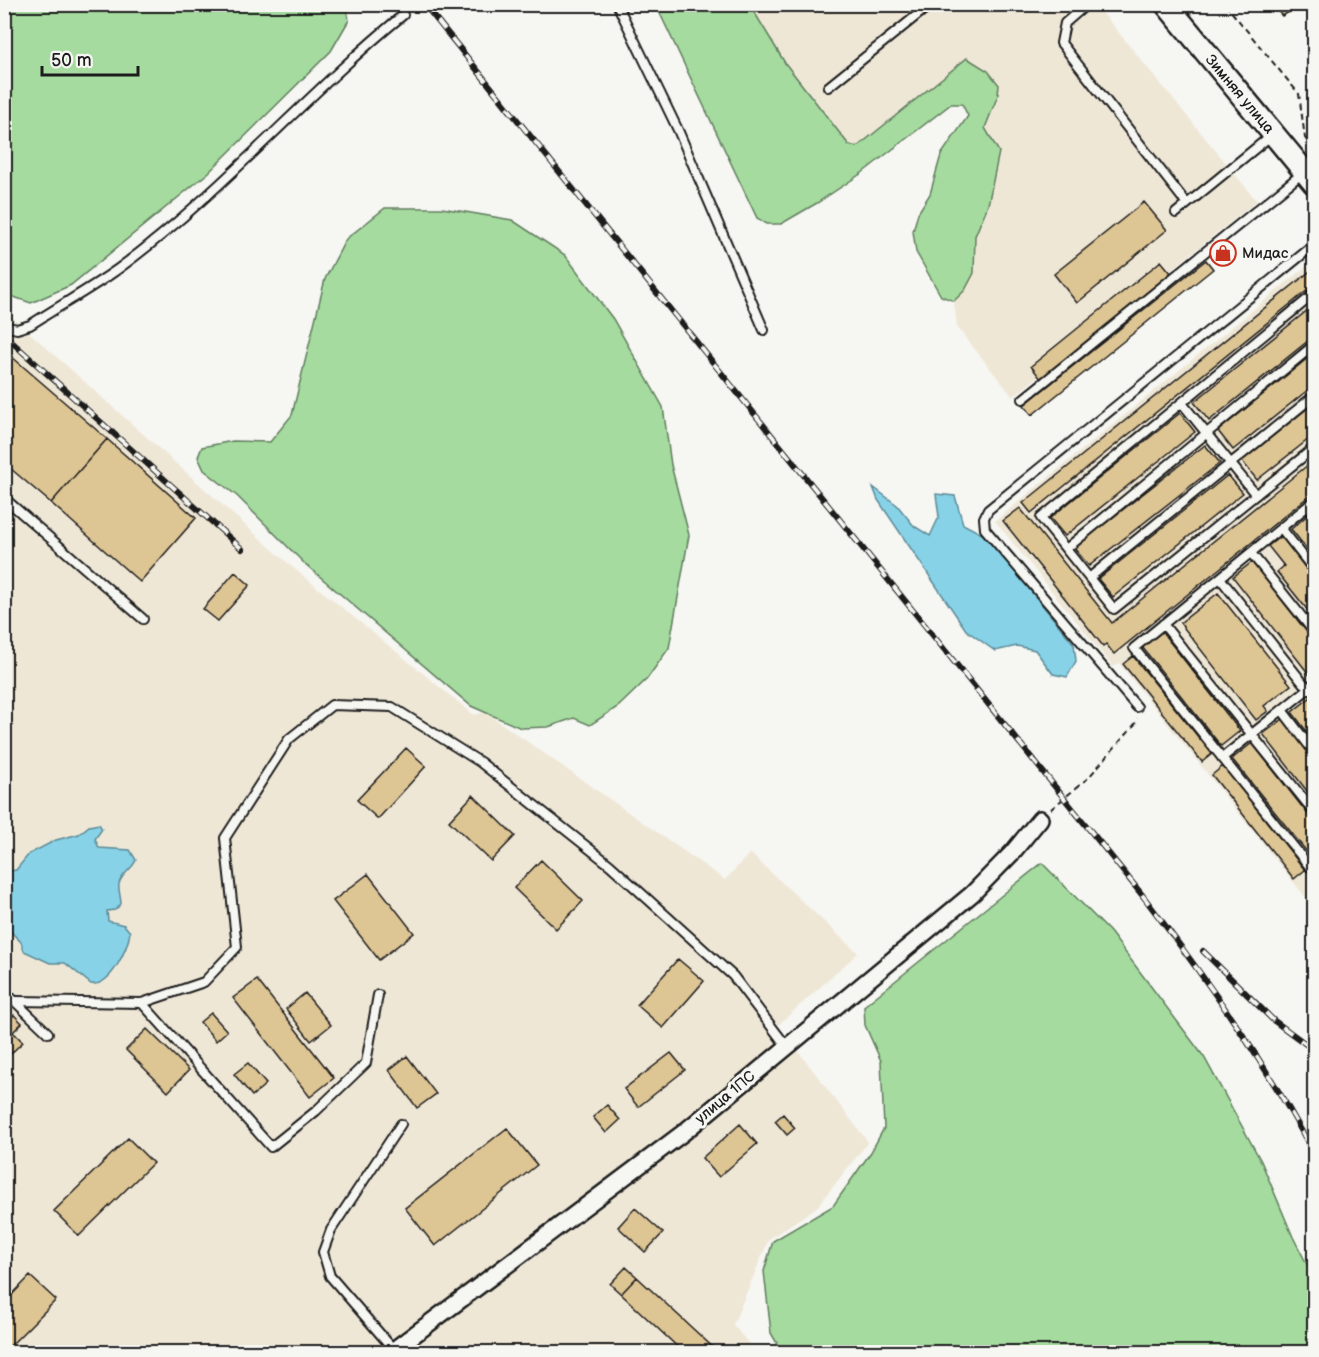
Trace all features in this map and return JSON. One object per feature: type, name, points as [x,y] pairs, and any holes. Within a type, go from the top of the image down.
[{"type":"street","name":"Зимняя улица","points":[[1166,4],[1310,177]]},
{"type":"street","name":"улица 1ПС","points":[[392,1351],[683,1132],[787,1047],[972,894],[1012,854],[1040,819]]},
{"type":"lane","points":[[617,4],[678,130],[764,330]]},
{"type":"lane","points":[[828,87],[931,4]]},
{"type":"lane","points":[[1087,4],[1065,23],[1061,43],[1187,204]]},
{"type":"lane","points":[[4,326],[17,329],[30,325],[118,269],[200,201],[352,58],[403,15]]},
{"type":"lane","points":[[1176,213],[1273,134]]},
{"type":"lane","points":[[1023,399],[1310,177]]},
{"type":"lane","points":[[1137,707],[985,529],[984,518],[988,510],[1314,245]]},
{"type":"lane","points":[[1314,294],[1041,519],[1114,609],[1314,448]]},
{"type":"lane","points":[[1066,549],[1314,345]]},
{"type":"lane","points":[[1089,578],[1314,396]]},
{"type":"lane","points":[[1182,403],[1256,495]]},
{"type":"lane","points":[[4,498],[142,619]]},
{"type":"lane","points":[[1313,505],[1281,528],[1134,648],[1310,867],[1314,863]]},
{"type":"lane","points":[[1281,528],[1314,570]]},
{"type":"lane","points":[[1251,553],[1314,632]]},
{"type":"lane","points":[[1220,578],[1303,683],[1313,688],[1222,758]]},
{"type":"lane","points":[[1163,624],[1314,812]]},
{"type":"lane","points":[[17,1001],[142,1003],[204,982],[237,947],[225,838],[289,739],[332,705],[392,706],[480,762],[610,866],[733,976],[787,1047]]},
{"type":"lane","points":[[1282,710],[1314,752]]},
{"type":"lane","points":[[4,991],[48,1033]]},
{"type":"lane","points":[[142,1003],[271,1147],[316,1111],[366,1063],[378,995]]},
{"type":"lane","points":[[392,1351],[330,1276],[323,1252],[331,1230],[401,1124]]},
{"type":"path","points":[[1226,4],[1299,94],[1305,138],[1314,149]]},
{"type":"path","points":[[1040,819],[1088,778],[1135,724],[1137,707]]},
{"type":"shaded area","points":[[750,5],[1096,5],[1257,201],[1013,397],[957,327],[954,301],[965,290],[974,273],[975,236],[988,205],[999,152],[984,128],[998,95],[988,71],[857,147],[849,146],[785,63]]},
{"type":"shaded area","points":[[1314,260],[1314,893],[1307,899],[1119,663],[1113,667],[995,521]]},
{"type":"shaded area","points":[[4,310],[291,566],[474,715],[485,712],[725,880],[750,853],[858,953],[778,1025],[868,1142],[817,1207],[769,1239],[733,1325],[756,1352],[5,1352]]},
{"type":"green space","points":[[5,4],[346,4],[349,20],[331,51],[208,173],[71,285],[31,303],[5,294]]},
{"type":"green space","points":[[656,5],[750,5],[785,63],[849,145],[857,147],[967,58],[988,71],[999,85],[998,95],[985,128],[999,152],[988,205],[975,236],[974,273],[965,290],[954,301],[941,296],[916,252],[913,231],[918,213],[930,194],[941,155],[968,116],[962,104],[951,104],[862,173],[817,203],[781,224],[767,224],[757,218]]},
{"type":"green space","points":[[385,208],[442,208],[512,220],[565,255],[613,319],[663,407],[671,465],[689,535],[669,648],[647,679],[619,706],[590,725],[574,718],[548,727],[521,728],[471,706],[304,563],[237,496],[204,470],[198,457],[202,447],[233,441],[270,442],[292,415],[325,279],[346,239]]},
{"type":"green space","points":[[1042,863],[1110,932],[1204,1057],[1261,1161],[1293,1237],[1314,1278],[1314,1352],[782,1352],[771,1333],[764,1271],[773,1241],[833,1206],[871,1152],[884,1128],[881,1061],[865,1025],[864,1006]]},
{"type":"water","points":[[873,487],[897,505],[914,526],[930,536],[939,517],[936,494],[955,496],[963,524],[986,536],[1074,644],[1076,661],[1067,677],[1053,674],[1035,650],[1017,646],[995,651],[966,630],[878,500]]},
{"type":"water","points":[[99,824],[102,829],[95,839],[99,848],[130,850],[136,860],[120,881],[121,904],[115,910],[107,911],[108,921],[124,925],[130,932],[126,947],[112,973],[98,983],[91,984],[65,963],[50,963],[24,951],[21,942],[5,926],[5,879],[10,871],[16,870],[29,854],[56,840],[79,834],[89,826]]},
{"type":"building","points":[[1272,4],[1302,4],[1302,5],[1282,16]]},
{"type":"building","points":[[1144,202],[1167,230],[1077,303],[1054,274]]},
{"type":"building","points":[[1223,245],[1230,255],[1219,263],[1212,253]]},
{"type":"building","points":[[1206,260],[1213,269],[1032,415],[1024,405]]},
{"type":"building","points":[[1161,261],[1171,273],[1041,379],[1031,366]]},
{"type":"building","points":[[1314,268],[1314,285],[1031,513],[1023,503]]},
{"type":"building","points":[[1314,305],[1314,336],[1209,421],[1194,402]]},
{"type":"building","points":[[4,350],[107,439],[51,503],[4,463]]},
{"type":"building","points":[[1314,353],[1314,385],[1233,450],[1218,431]]},
{"type":"building","points":[[1314,403],[1314,435],[1257,480],[1242,461]]},
{"type":"building","points":[[1180,413],[1195,432],[1065,536],[1050,518]]},
{"type":"building","points":[[107,439],[196,518],[140,582],[51,503]]},
{"type":"building","points":[[1205,445],[1220,463],[1089,566],[1074,548]]},
{"type":"building","points":[[1314,460],[1314,492],[1114,654],[1106,644],[1103,646],[1003,521],[1020,508],[1112,623]]},
{"type":"building","points":[[1228,475],[1243,493],[1113,597],[1098,579]]},
{"type":"building","points":[[1309,514],[1314,520],[1314,558],[1291,529]]},
{"type":"building","points":[[1281,536],[1314,579],[1314,618],[1277,572],[1284,566],[1268,546]]},
{"type":"building","points":[[1252,562],[1314,641],[1314,676],[1312,678],[1233,577]]},
{"type":"building","points":[[235,572],[250,585],[218,621],[203,609]]},
{"type":"building","points":[[1218,593],[1291,685],[1264,706],[1268,711],[1256,720],[1180,623]]},
{"type":"building","points":[[1162,632],[1240,731],[1221,746],[1142,647]]},
{"type":"building","points":[[1133,656],[1212,754],[1202,762],[1123,664]]},
{"type":"building","points":[[1311,697],[1314,701],[1314,741],[1292,712]]},
{"type":"building","points":[[1283,719],[1314,759],[1314,800],[1263,734]]},
{"type":"building","points":[[1252,743],[1314,822],[1314,854],[1311,857],[1232,759]]},
{"type":"building","points":[[406,748],[426,766],[378,819],[357,800]]},
{"type":"building","points":[[1223,766],[1305,870],[1294,879],[1212,775]]},
{"type":"building","points":[[473,795],[515,836],[491,861],[449,821]]},
{"type":"building","points":[[541,860],[583,901],[556,929],[514,888]]},
{"type":"building","points":[[368,874],[414,933],[379,960],[333,901]]},
{"type":"building","points":[[678,959],[704,981],[663,1028],[637,1005]]},
{"type":"building","points":[[257,980],[334,1078],[310,1097],[233,998]]},
{"type":"building","points":[[305,993],[331,1025],[311,1041],[286,1009]]},
{"type":"building","points":[[211,1013],[227,1031],[216,1041],[200,1022]]},
{"type":"building","points":[[14,1015],[22,1023],[13,1032],[23,1042],[4,1060],[4,1024]]},
{"type":"building","points":[[147,1029],[189,1070],[168,1092],[126,1050]]},
{"type":"building","points":[[671,1053],[685,1070],[638,1107],[624,1089]]},
{"type":"building","points":[[407,1056],[436,1094],[417,1108],[389,1070]]},
{"type":"building","points":[[248,1063],[266,1084],[252,1096],[234,1074]]},
{"type":"building","points":[[607,1105],[620,1120],[606,1133],[593,1117]]},
{"type":"building","points":[[783,1114],[795,1128],[787,1135],[775,1121]]},
{"type":"building","points":[[740,1124],[757,1144],[719,1177],[702,1158]]},
{"type":"building","points":[[507,1128],[537,1165],[435,1246],[405,1208]]},
{"type":"building","points":[[128,1138],[153,1163],[79,1236],[54,1211]]},
{"type":"building","points":[[635,1208],[663,1233],[645,1252],[618,1227]]},
{"type":"building","points":[[626,1267],[637,1277],[621,1294],[610,1284]]},
{"type":"building","points":[[30,1276],[56,1300],[4,1352],[4,1303]]},
{"type":"building","points":[[637,1277],[718,1352],[683,1352],[621,1294]]},
{"type":"railway","points":[[424,4],[1143,896],[1234,1022],[1276,1087],[1314,1154]]},
{"type":"railway","points":[[4,335],[242,549]]},
{"type":"railway","points":[[1203,951],[1273,1020],[1314,1050]]},
{"type":"place","name":"Мидас","points":[[1223,253]]}]
